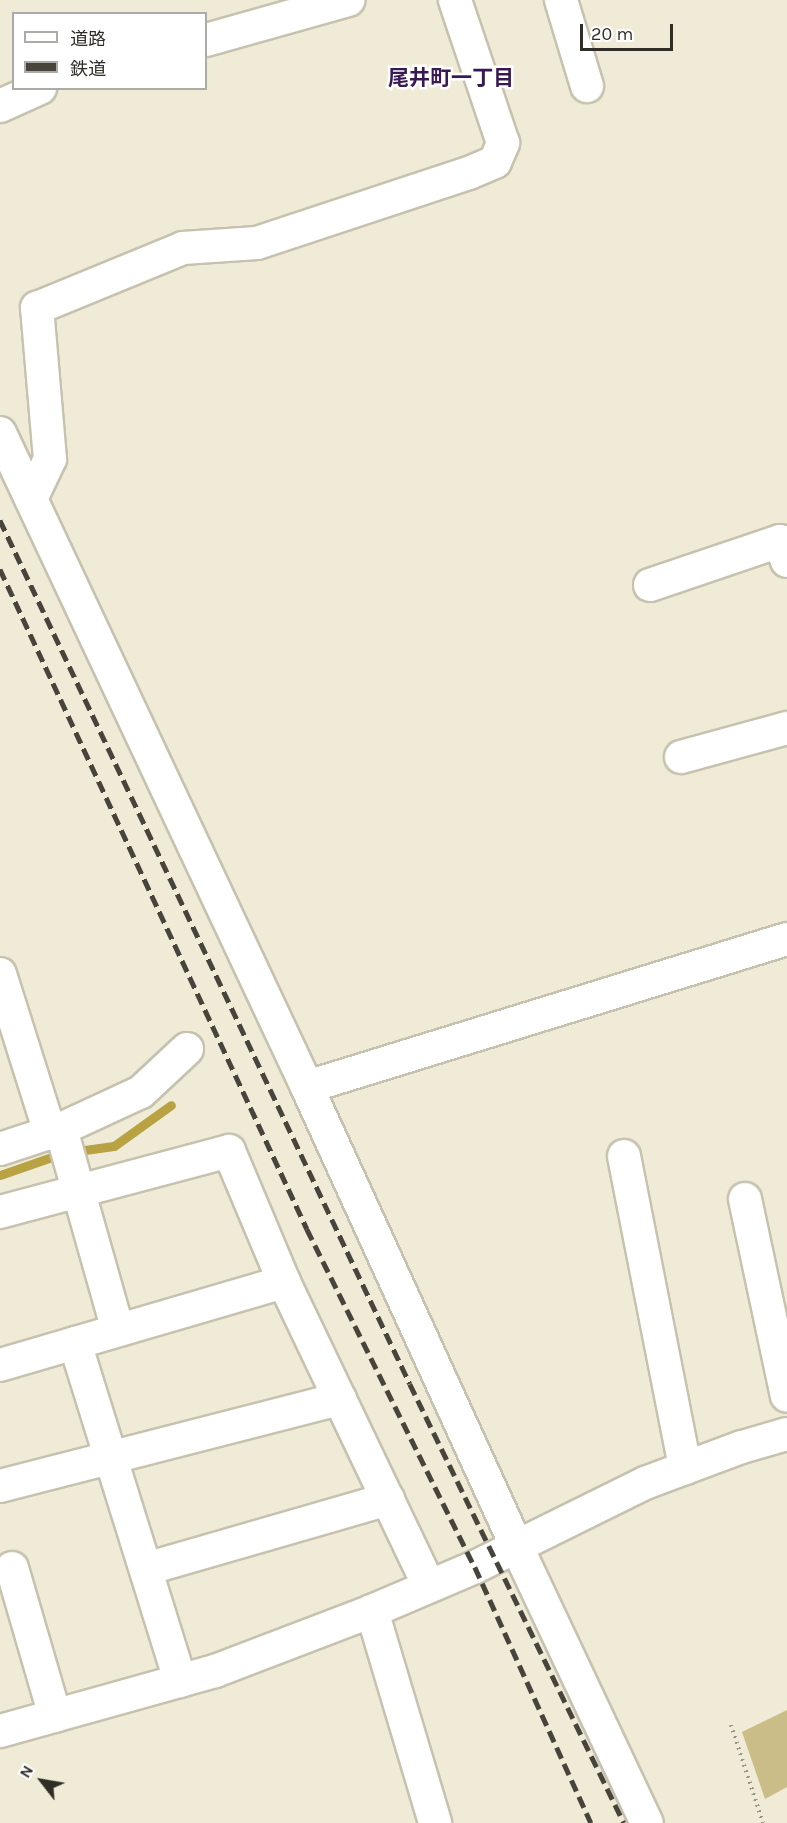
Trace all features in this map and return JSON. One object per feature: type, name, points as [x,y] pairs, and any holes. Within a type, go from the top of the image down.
[{"type":"street","points":[[207,40],[348,0]]},
{"type":"street","points":[[31,499],[50,459],[37,308],[183,248],[257,243],[470,173],[495,162],[503,143],[455,0]]},
{"type":"street","points":[[561,0],[587,86]]},
{"type":"street","points":[[0,106],[36,90]]},
{"type":"street","points":[[0,433],[307,1087],[516,1545],[647,1823]]},
{"type":"street","points":[[650,585],[780,541],[783,568]]},
{"type":"street","points":[[681,757],[787,728]]},
{"type":"street","points":[[307,1087],[787,939]]},
{"type":"street","points":[[0,974],[76,1182],[118,1330]]},
{"type":"street","points":[[0,1149],[58,1131],[141,1092],[187,1049]]},
{"type":"street","points":[[0,1212],[76,1182],[229,1151],[284,1282],[429,1586]]},
{"type":"street","points":[[624,1156],[685,1468]]},
{"type":"street","points":[[746,1199],[787,1396]]},
{"type":"street","points":[[0,1365],[284,1282]]},
{"type":"street","points":[[75,1343],[180,1681]]},
{"type":"street","points":[[0,1486],[340,1399]]},
{"type":"street","points":[[0,1731],[215,1671],[372,1611],[645,1483],[787,1434]]},
{"type":"street","points":[[146,1569],[388,1499]]},
{"type":"street","points":[[12,1568],[55,1716]]},
{"type":"street","points":[[372,1611],[435,1823]]},
{"type":"path","points":[[731,1725],[763,1823]]},
{"type":"shaded area","points":[[787,1710],[787,1787],[765,1799],[742,1732]]},
{"type":"waterway","points":[[0,1175],[63,1153],[114,1146],[171,1105]]},
{"type":"railway","points":[[0,520],[410,1384],[624,1823]]},
{"type":"railway","points":[[0,569],[307,1229],[475,1567],[591,1823]]},
{"type":"district","name":"尾井町一丁目","points":[[451,78]]}]
